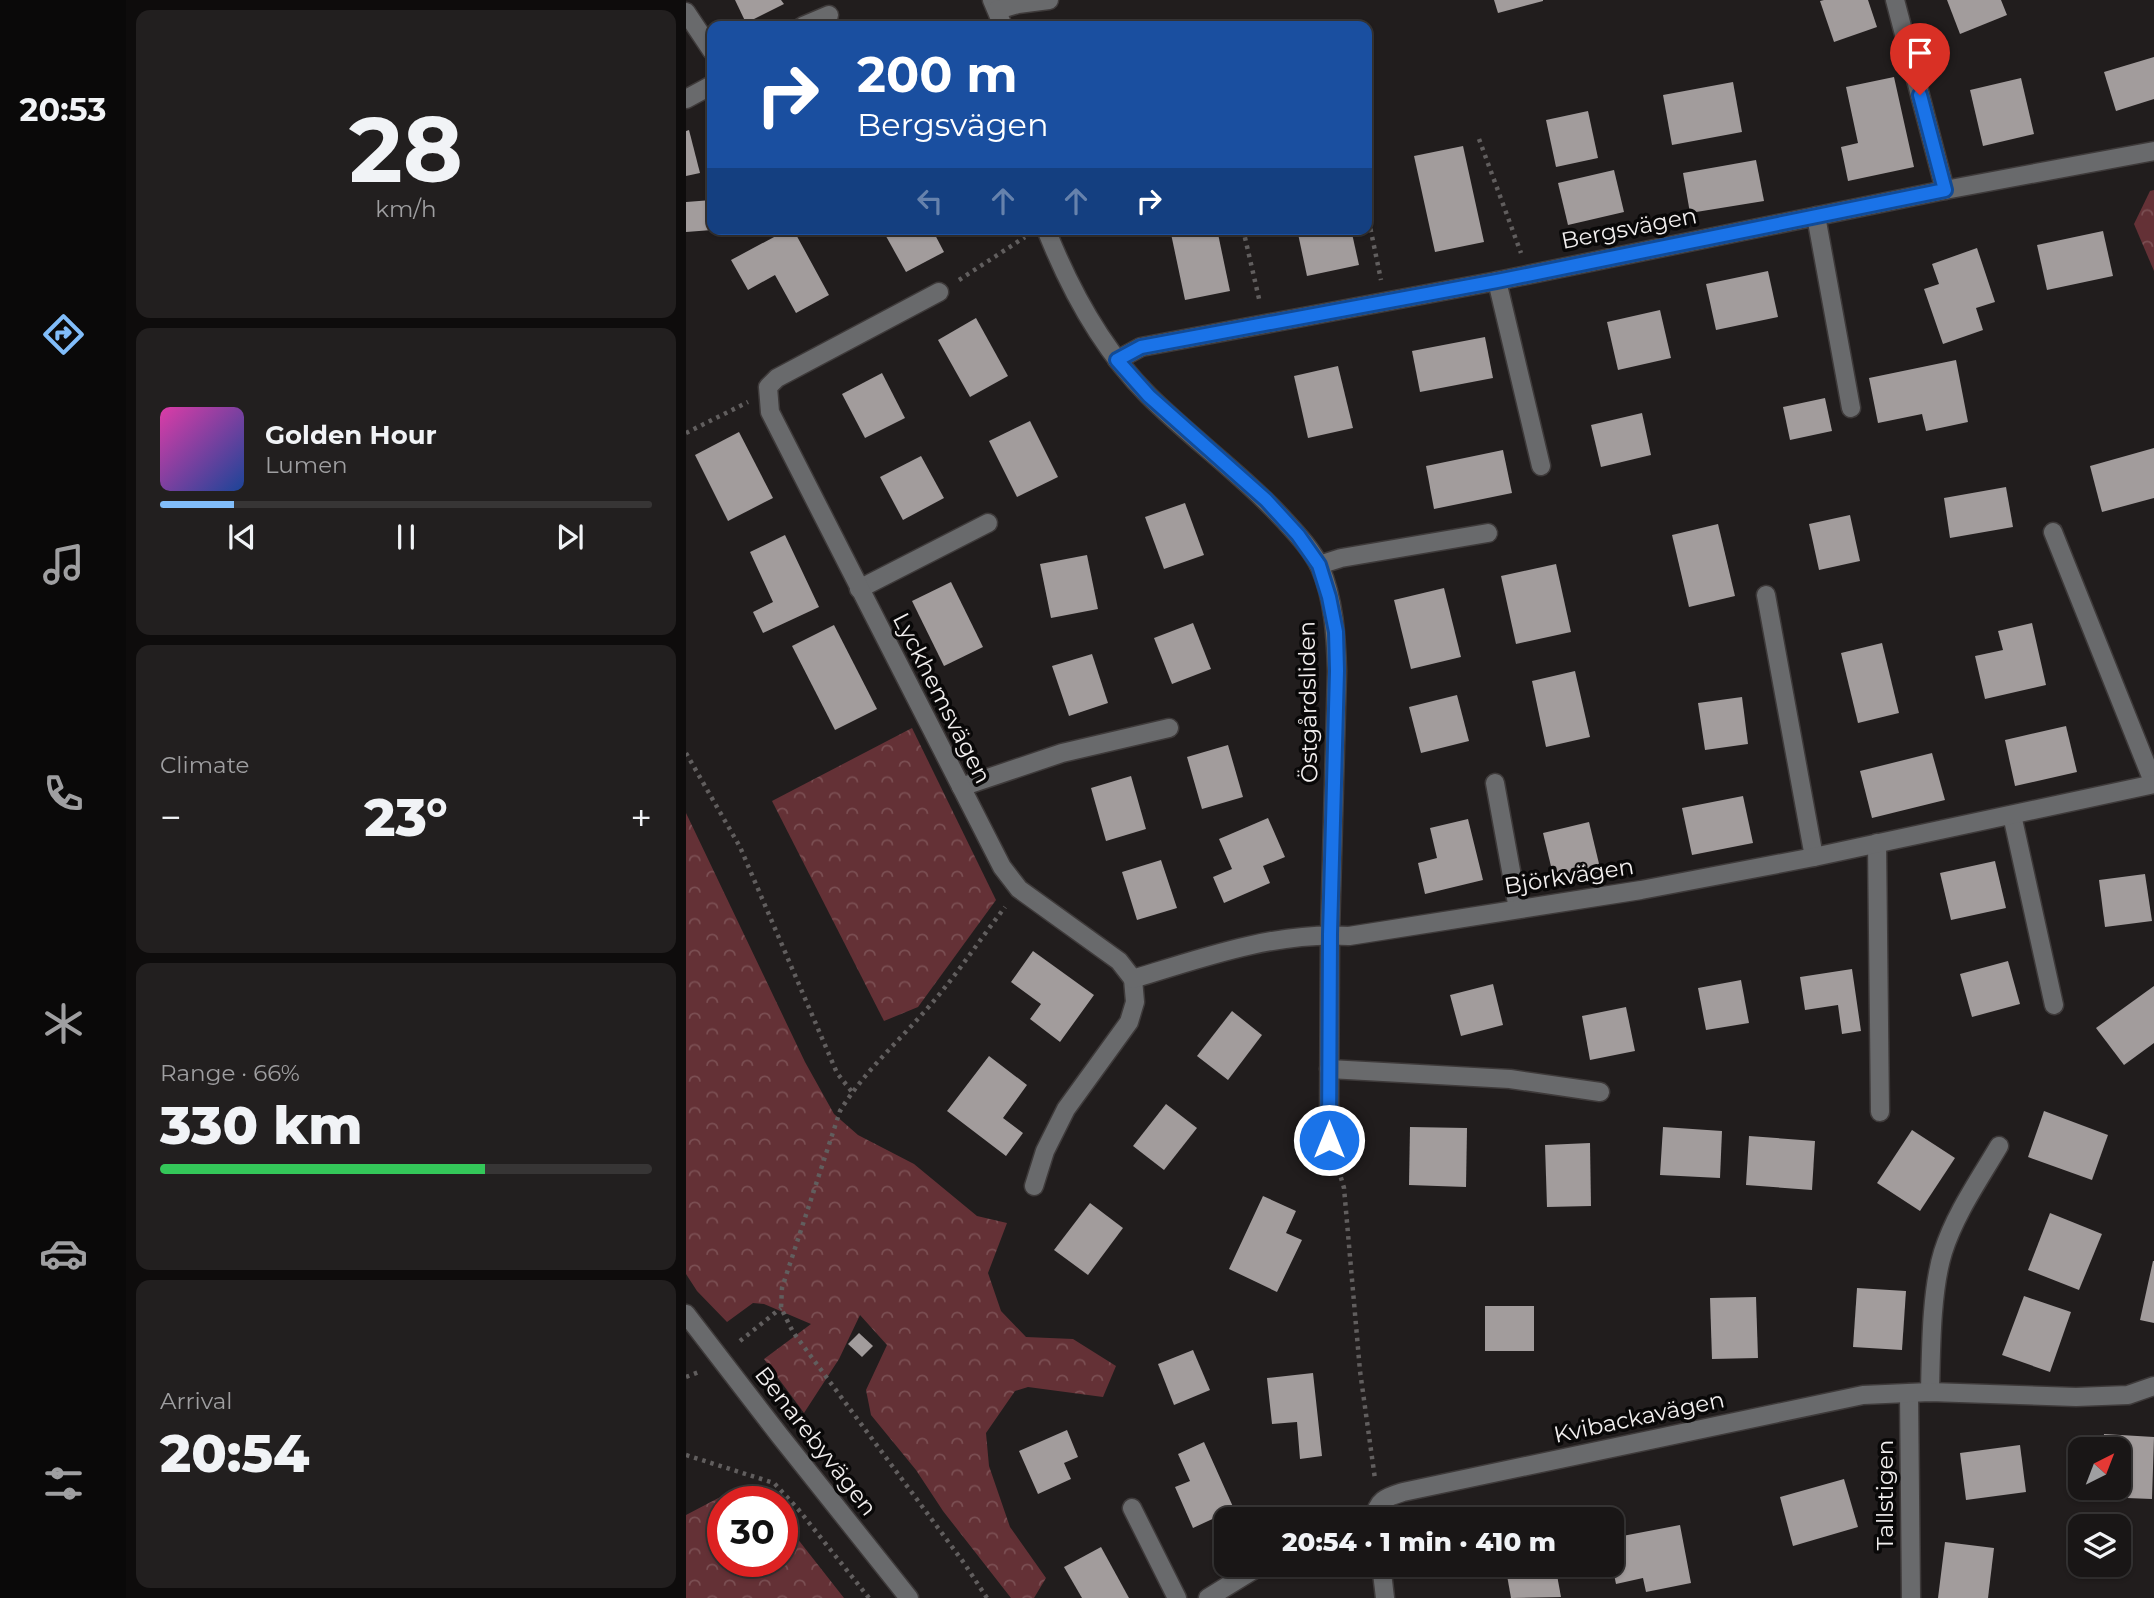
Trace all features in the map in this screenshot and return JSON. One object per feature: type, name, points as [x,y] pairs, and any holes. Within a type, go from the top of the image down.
[{"type":"street","points":[[997,12],[1018,4],[1049,0]]},
{"type":"street","points":[[1895,0],[1945,190]]},
{"type":"street","points":[[686,12],[707,44]]},
{"type":"street","points":[[815,21],[829,15]]},
{"type":"street","points":[[686,99],[707,88]]},
{"type":"street","name":"Bergsvägen","points":[[1117,360],[1141,347],[1497,281],[1945,190],[2154,151]]},
{"type":"street","points":[[1816,216],[1851,408]]},
{"type":"street","name":"Östgårdsliden","points":[[1048,235],[1085,313],[1117,360],[1149,396],[1266,500],[1298,535],[1319,565],[1329,597],[1336,645],[1329,1140]]},
{"type":"street","points":[[1497,281],[1541,466]]},
{"type":"street","points":[[768,392],[768,387],[777,378],[939,292]]},
{"type":"street","name":"Lyckhemsvägen","points":[[768,392],[770,412],[1002,867],[1018,890],[1119,961],[1133,979]]},
{"type":"street","points":[[859,589],[988,523]]},
{"type":"street","points":[[2053,532],[2154,784]]},
{"type":"street","points":[[1319,565],[1341,558],[1488,533]]},
{"type":"street","points":[[1766,595],[1814,857]]},
{"type":"street","points":[[961,787],[1062,753],[1169,728]]},
{"type":"street","points":[[1495,783],[1518,909]]},
{"type":"street","name":"Björkvägen","points":[[1330,934],[1349,936],[1641,890],[1814,857],[2154,784]]},
{"type":"street","points":[[2012,815],[2054,1004]]},
{"type":"street","points":[[1877,843],[1880,1112]]},
{"type":"street","points":[[1034,1185],[1045,1151],[1066,1109],[1129,1022],[1135,1002],[1133,979],[1220,953],[1303,936],[1330,934]]},
{"type":"street","points":[[1329,1069],[1510,1079],[1600,1092]]},
{"type":"street","points":[[1930,1392],[1931,1339],[1942,1253],[1954,1225],[1999,1146]]},
{"type":"street","name":"Benarebyvägen","points":[[686,1314],[909,1598]]},
{"type":"street","name":"Kvibackavägen","points":[[1384,1498],[1849,1398],[1909,1392],[2076,1397],[2128,1395],[2154,1386]]},
{"type":"street","name":"Tallstigen","points":[[1909,1392],[1911,1598]]},
{"type":"street","points":[[1377,1507],[1384,1498]]},
{"type":"street","points":[[1132,1508],[1177,1598]]},
{"type":"street","points":[[1208,1598],[1242,1577]]},
{"type":"street","points":[[1383,1577],[1385,1598]]},
{"type":"path","points":[[1479,139],[1528,273]]},
{"type":"path","points":[[1244,235],[1264,324]]},
{"type":"path","points":[[1372,235],[1385,301]]},
{"type":"path","points":[[939,292],[1027,236]]},
{"type":"path","points":[[686,433],[768,392]]},
{"type":"path","points":[[686,753],[740,848],[837,1073],[852,1092]]},
{"type":"path","points":[[987,1598],[793,1332],[781,1308],[782,1287],[840,1111],[852,1092],[926,1010],[1018,890]]},
{"type":"path","points":[[1329,1140],[1344,1188],[1360,1371],[1375,1478],[1384,1498]]},
{"type":"path","points":[[740,1341],[781,1308]]},
{"type":"path","points":[[686,1377],[699,1372]]},
{"type":"path","points":[[686,1455],[774,1483],[869,1598]]},
{"type":"green space","points":[[2154,190],[2154,271],[2134,224],[2150,191]]},
{"type":"green space","points":[[912,728],[996,900],[918,1007],[884,1021],[772,801]]},
{"type":"green space","points":[[686,813],[805,1062],[834,1114],[858,1135],[914,1164],[977,1216],[1007,1223],[988,1273],[1001,1311],[1026,1337],[1073,1339],[1116,1366],[1103,1397],[1028,1387],[1015,1391],[986,1433],[989,1466],[1010,1527],[1046,1578],[1034,1598],[1011,1598],[943,1511],[916,1470],[871,1415],[866,1390],[887,1345],[860,1315],[839,1359],[804,1413],[764,1359],[811,1324],[764,1304],[753,1303],[727,1322],[697,1291],[686,1274]]},
{"type":"green space","points":[[707,1504],[707,1577],[798,1577],[798,1539],[844,1598],[686,1598],[686,1515]]},
{"type":"building","points":[[735,0],[781,0],[784,4],[750,21],[745,21]]},
{"type":"building","points":[[1494,0],[1543,0],[1543,1],[1498,13]]},
{"type":"building","points":[[1868,0],[1877,27],[1834,42],[1820,1]]},
{"type":"building","points":[[1947,0],[2001,0],[2007,15],[1960,34]]},
{"type":"building","points":[[2154,57],[2154,99],[2116,111],[2104,72]]},
{"type":"building","points":[[1894,77],[1914,167],[1848,181],[1841,147],[1858,143],[1846,87]]},
{"type":"building","points":[[2021,78],[2034,134],[1983,146],[1970,90]]},
{"type":"building","points":[[1733,82],[1742,132],[1672,145],[1663,95]]},
{"type":"building","points":[[1588,111],[1598,158],[1556,167],[1546,120]]},
{"type":"building","points":[[689,130],[700,173],[686,176],[686,131]]},
{"type":"building","points":[[1463,146],[1484,242],[1435,252],[1414,156]]},
{"type":"building","points":[[1756,160],[1764,201],[1690,213],[1683,173]]},
{"type":"building","points":[[1614,170],[1624,212],[1568,225],[1558,183]]},
{"type":"building","points":[[707,200],[707,230],[686,232],[686,202]]},
{"type":"building","points":[[2103,231],[2113,276],[2047,290],[2037,245]]},
{"type":"building","points":[[778,235],[796,235],[829,295],[796,313],[775,275],[748,290],[731,260]]},
{"type":"building","points":[[885,235],[935,235],[944,252],[906,272]]},
{"type":"building","points":[[1171,235],[1218,235],[1230,291],[1185,300]]},
{"type":"building","points":[[1298,235],[1352,235],[1359,265],[1307,276]]},
{"type":"building","points":[[1977,248],[1995,302],[1976,308],[1983,330],[1943,344],[1924,289],[1939,284],[1932,264]]},
{"type":"building","points":[[1768,271],[1778,317],[1716,330],[1706,284]]},
{"type":"building","points":[[1660,310],[1671,358],[1618,370],[1607,322]]},
{"type":"building","points":[[976,318],[1008,376],[970,397],[938,340]]},
{"type":"building","points":[[1485,337],[1493,378],[1420,392],[1412,351]]},
{"type":"building","points":[[1956,360],[1968,422],[1926,431],[1922,414],[1878,423],[1869,378]]},
{"type":"building","points":[[1338,366],[1353,428],[1308,438],[1294,376]]},
{"type":"building","points":[[882,373],[905,418],[865,438],[842,394]]},
{"type":"building","points":[[1825,398],[1832,431],[1790,440],[1783,407]]},
{"type":"building","points":[[1642,413],[1651,455],[1601,467],[1591,425]]},
{"type":"building","points":[[1030,421],[1058,477],[1017,497],[989,441]]},
{"type":"building","points":[[739,432],[773,498],[728,521],[695,455]]},
{"type":"building","points":[[2154,448],[2154,498],[2102,512],[2090,466]]},
{"type":"building","points":[[1503,450],[1512,493],[1434,509],[1426,466]]},
{"type":"building","points":[[921,456],[944,498],[903,520],[880,477]]},
{"type":"building","points":[[2006,487],[2013,527],[1950,538],[1944,498]]},
{"type":"building","points":[[1185,503],[1204,555],[1164,569],[1145,517]]},
{"type":"building","points":[[1850,515],[1860,561],[1819,570],[1809,524]]},
{"type":"building","points":[[1718,524],[1735,596],[1689,607],[1672,535]]},
{"type":"building","points":[[785,535],[819,607],[763,633],[753,612],[773,602],[750,552]]},
{"type":"building","points":[[1087,555],[1098,609],[1051,618],[1040,564]]},
{"type":"building","points":[[1556,564],[1571,632],[1516,644],[1501,576]]},
{"type":"building","points":[[951,582],[983,647],[944,666],[912,601]]},
{"type":"building","points":[[1444,588],[1461,657],[1411,669],[1394,600]]},
{"type":"building","points":[[1193,623],[1211,669],[1172,684],[1154,638]]},
{"type":"building","points":[[2032,623],[2046,685],[1985,699],[1975,656],[2003,650],[1998,631]]},
{"type":"building","points":[[834,625],[877,709],[835,730],[792,646]]},
{"type":"building","points":[[1882,643],[1899,713],[1858,723],[1841,653]]},
{"type":"building","points":[[1092,654],[1108,703],[1069,716],[1052,666]]},
{"type":"building","points":[[1575,671],[1590,737],[1546,747],[1532,681]]},
{"type":"building","points":[[1457,695],[1469,741],[1421,753],[1409,707]]},
{"type":"building","points":[[1742,697],[1748,744],[1705,750],[1698,703]]},
{"type":"building","points":[[2066,726],[2077,772],[2015,786],[2005,740]]},
{"type":"building","points":[[1228,745],[1243,797],[1202,809],[1187,757]]},
{"type":"building","points":[[1932,753],[1945,800],[1872,818],[1860,771]]},
{"type":"building","points":[[1131,776],[1146,829],[1106,841],[1091,788]]},
{"type":"building","points":[[1743,796],[1753,843],[1692,855],[1682,808]]},
{"type":"building","points":[[1268,818],[1285,857],[1263,866],[1270,883],[1224,903],[1213,877],[1232,869],[1219,839]]},
{"type":"building","points":[[1468,819],[1483,880],[1425,894],[1418,863],[1437,858],[1430,828]]},
{"type":"building","points":[[1589,822],[1601,872],[1555,883],[1543,833]]},
{"type":"building","points":[[1161,860],[1177,908],[1137,920],[1122,872]]},
{"type":"building","points":[[1995,861],[2006,908],[1951,920],[1940,873]]},
{"type":"building","points":[[2145,874],[2152,921],[2105,927],[2099,880]]},
{"type":"building","points":[[1033,951],[1094,995],[1060,1042],[1030,1019],[1041,1004],[1011,982]]},
{"type":"building","points":[[2008,961],[2020,1004],[1972,1017],[1960,974]]},
{"type":"building","points":[[1852,969],[1861,1031],[1842,1034],[1838,1005],[1805,1010],[1800,977]]},
{"type":"building","points":[[1741,980],[1749,1023],[1706,1030],[1698,988]]},
{"type":"building","points":[[1493,984],[1503,1025],[1461,1036],[1450,995]]},
{"type":"building","points":[[2154,986],[2154,1043],[2124,1065],[2096,1028]]},
{"type":"building","points":[[1626,1007],[1635,1051],[1590,1060],[1582,1016]]},
{"type":"building","points":[[1232,1011],[1262,1035],[1228,1080],[1197,1056]]},
{"type":"building","points":[[989,1056],[1027,1085],[1003,1118],[1023,1133],[1006,1156],[947,1111]]},
{"type":"building","points":[[1166,1104],[1197,1128],[1164,1170],[1133,1146]]},
{"type":"building","points":[[2044,1111],[2108,1135],[2092,1180],[2028,1157]]},
{"type":"building","points":[[1410,1127],[1467,1128],[1466,1187],[1409,1185]]},
{"type":"building","points":[[1663,1127],[1722,1131],[1720,1178],[1660,1175]]},
{"type":"building","points":[[1912,1130],[1955,1158],[1920,1211],[1877,1183]]},
{"type":"building","points":[[1749,1136],[1815,1141],[1812,1190],[1746,1185]]},
{"type":"building","points":[[1590,1143],[1591,1206],[1547,1207],[1545,1145]]},
{"type":"building","points":[[1263,1196],[1296,1211],[1286,1233],[1302,1240],[1277,1292],[1229,1269]]},
{"type":"building","points":[[1090,1203],[1123,1228],[1088,1275],[1054,1250]]},
{"type":"building","points":[[2050,1213],[2102,1234],[2079,1290],[2028,1270]]},
{"type":"building","points":[[2154,1261],[2154,1323],[2140,1320]]},
{"type":"building","points":[[1857,1288],[1906,1291],[1902,1350],[1853,1347]]},
{"type":"building","points":[[2024,1296],[2071,1312],[2050,1372],[2002,1355]]},
{"type":"building","points":[[1756,1297],[1758,1358],[1712,1359],[1710,1298]]},
{"type":"building","points":[[1485,1306],[1534,1306],[1534,1351],[1485,1351]]},
{"type":"building","points":[[859,1333],[873,1346],[862,1357],[848,1344]]},
{"type":"building","points":[[1193,1350],[1210,1390],[1174,1405],[1158,1364]]},
{"type":"building","points":[[1313,1373],[1322,1456],[1300,1459],[1297,1422],[1272,1424],[1267,1378]]},
{"type":"building","points":[[1067,1430],[1078,1457],[1064,1463],[1071,1479],[1038,1494],[1019,1451]]},
{"type":"building","points":[[2104,1434],[2154,1437],[2152,1499],[2132,1498],[2132,1437],[2104,1437]]},
{"type":"building","points":[[1204,1442],[1233,1507],[1214,1507],[1214,1518],[1193,1528],[1175,1487],[1190,1481],[1178,1454]]},
{"type":"building","points":[[2020,1445],[2026,1492],[1966,1500],[1960,1453]]},
{"type":"building","points":[[1844,1479],[1858,1527],[1793,1546],[1780,1497]]},
{"type":"building","points":[[1680,1525],[1691,1583],[1646,1592],[1643,1578],[1616,1584],[1615,1577],[1624,1577],[1624,1536]]},
{"type":"building","points":[[1945,1542],[1994,1548],[1988,1598],[1938,1598]]},
{"type":"building","points":[[1101,1547],[1129,1598],[1082,1598],[1064,1567]]},
{"type":"building","points":[[1507,1577],[1557,1577],[1561,1597],[1511,1598]]},
{"type":"route","points":[[1329,1140],[1330,934],[1337,671],[1336,632],[1329,597],[1319,565],[1298,535],[1266,500],[1149,396],[1117,360],[1141,347],[1497,281],[1945,190],[1920,95]]}]
